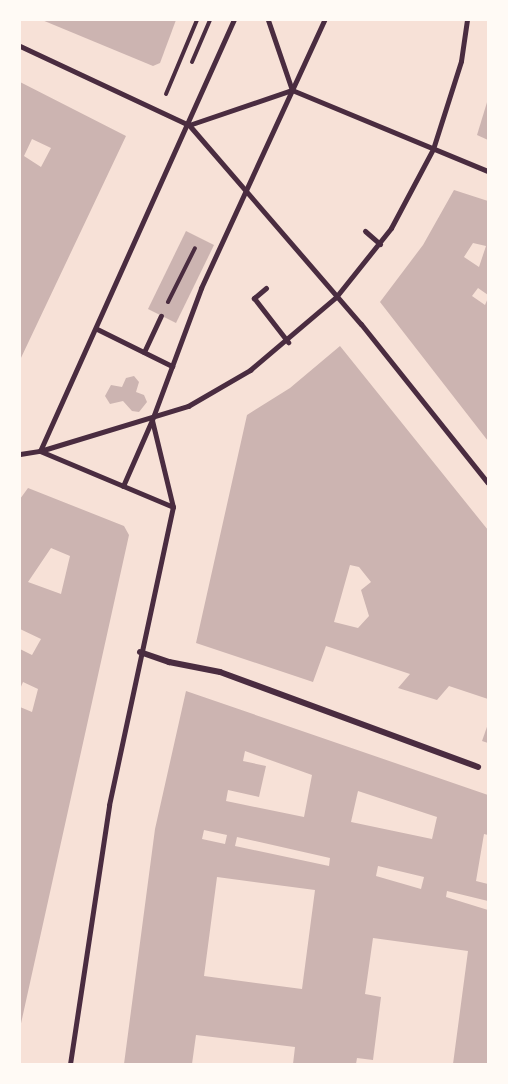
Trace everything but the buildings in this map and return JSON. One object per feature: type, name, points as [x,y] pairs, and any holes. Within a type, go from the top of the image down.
[{"type":"street","points":[[40,451],[189,125],[234,20]]},
{"type":"street","points":[[268,20],[292,90]]},
{"type":"street","points":[[123,486],[152,420],[201,288],[324,20]]},
{"type":"street","points":[[20,454],[40,451],[152,420],[195,402],[288,342],[336,297],[380,244],[433,149],[461,61],[467,20]]},
{"type":"street","points":[[20,46],[189,125],[361,324],[489,483]]},
{"type":"street","points":[[189,125],[292,90],[489,171]]},
{"type":"street","points":[[365,231],[380,244]]},
{"type":"street","points":[[266,288],[254,298],[288,342]]},
{"type":"street","points":[[144,352],[161,316]]},
{"type":"street","points":[[97,329],[172,366]]},
{"type":"street","points":[[70,1065],[109,805],[140,652],[173,507],[152,420]]},
{"type":"street","points":[[40,451],[173,507]]},
{"type":"street","points":[[140,652],[169,662],[220,672],[478,766]]},
{"type":"path","points":[[158,111],[197,20]]},
{"type":"path","points":[[192,62],[210,20]]},
{"type":"path","points":[[161,316],[195,248]]}]
